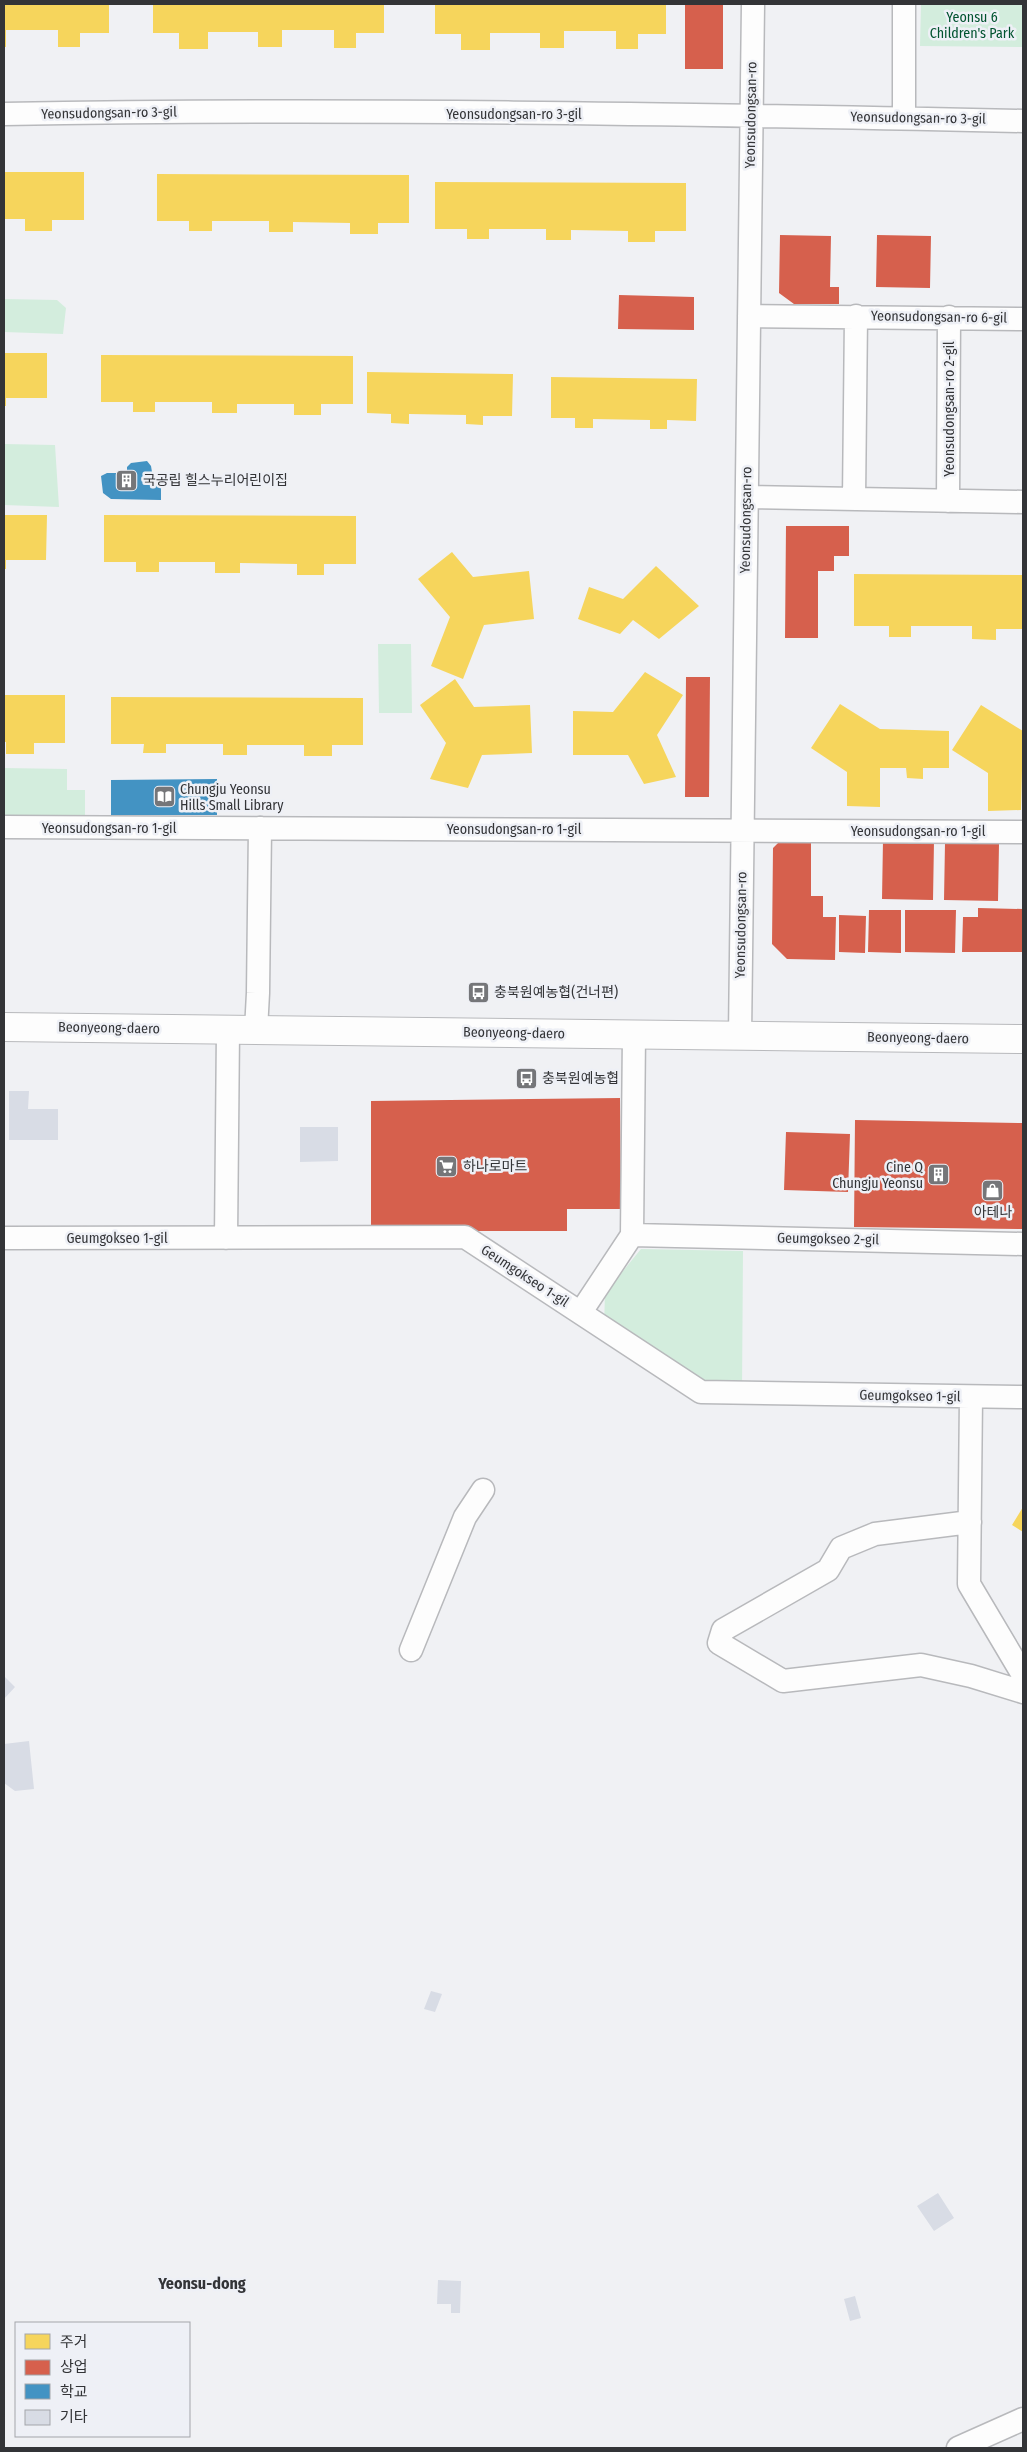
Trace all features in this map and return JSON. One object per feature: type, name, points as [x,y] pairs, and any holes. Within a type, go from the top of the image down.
[{"type":"street","name":"Yeonsudongsan-ro","points":[[740,1036],[753,4]]},
{"type":"street","points":[[904,4],[904,118]]},
{"type":"street","name":"Yeonsudongsan-ro 3-gil","points":[[4,114],[141,112],[751,116],[1023,121]]},
{"type":"street","name":"Yeonsudongsan-ro 6-gil","points":[[749,316],[1023,319]]},
{"type":"street","points":[[854,499],[856,316]]},
{"type":"street","name":"Yeonsudongsan-ro 2-gil","points":[[948,501],[949,317]]},
{"type":"street","points":[[747,497],[1023,502]]},
{"type":"street","name":"Yeonsudongsan-ro 1-gil","points":[[4,827],[1023,832]]},
{"type":"street","points":[[256,1030],[260,828]]},
{"type":"street","name":"Beonyeong-daero","points":[[4,1027],[1023,1039]]},
{"type":"street","points":[[226,1238],[228,1030]]},
{"type":"street","points":[[581,1312],[632,1235],[634,1034]]},
{"type":"street","name":"Geumgokseo 2-gil","points":[[632,1235],[1023,1244]]},
{"type":"street","name":"Geumgokseo 1-gil","points":[[4,1238],[465,1237],[701,1392],[1023,1397]]},
{"type":"street","points":[[971,1397],[969,1584],[1023,1675]]},
{"type":"street","points":[[411,1650],[465,1518],[483,1490]]},
{"type":"street","points":[[970,1522],[875,1534],[841,1548],[828,1570],[723,1630],[719,1643],[783,1681],[921,1665],[971,1676],[1023,1692]]},
{"type":"street","points":[[958,2448],[1023,2419]]},
{"type":"green space","name":"Yeonsu 6 Children's Park","points":[[921,4],[1023,4],[1023,47],[920,46]]},
{"type":"green space","points":[[4,299],[57,300],[66,308],[63,334],[4,332]]},
{"type":"green space","points":[[4,444],[55,445],[59,507],[4,505]]},
{"type":"green space","points":[[378,644],[411,644],[412,713],[379,713]]},
{"type":"green space","points":[[4,768],[67,769],[67,790],[85,790],[85,818],[4,817]]},
{"type":"green space","points":[[641,1249],[743,1251],[742,1393],[701,1392],[604,1327],[605,1293]]},
{"type":"building: 주거","points":[[4,4],[109,4],[109,33],[80,33],[80,47],[58,47],[58,30],[6,30],[6,47],[4,47]]},
{"type":"building: 주거","points":[[153,4],[384,4],[384,33],[356,33],[356,48],[334,48],[334,30],[282,30],[282,47],[258,47],[258,32],[208,32],[208,49],[179,49],[179,33],[153,33]]},
{"type":"building: 주거","points":[[435,4],[666,4],[666,34],[638,34],[638,49],[616,49],[616,31],[564,31],[564,48],[540,48],[540,33],[490,33],[490,50],[461,50],[461,34],[435,34]]},
{"type":"building: 주거","points":[[4,172],[84,172],[84,220],[52,220],[52,231],[25,231],[25,219],[4,219]]},
{"type":"building: 주거","points":[[157,174],[409,175],[409,223],[378,223],[378,234],[350,234],[350,223],[293,222],[293,232],[269,232],[269,221],[212,221],[212,231],[189,231],[189,221],[157,221]]},
{"type":"building: 주거","points":[[435,182],[686,183],[686,231],[655,231],[655,242],[628,242],[628,231],[571,230],[571,240],[546,240],[546,229],[489,229],[489,239],[467,239],[467,229],[435,229]]},
{"type":"building: 주거","points":[[4,353],[47,353],[47,398],[6,398],[6,406],[4,406]]},
{"type":"building: 주거","points":[[101,355],[353,356],[353,404],[321,404],[321,415],[294,415],[294,404],[237,404],[237,413],[212,413],[212,402],[155,402],[155,412],[133,412],[133,402],[101,402]]},
{"type":"building: 주거","points":[[367,372],[513,374],[512,416],[483,416],[483,425],[466,424],[466,415],[409,414],[409,424],[391,423],[391,414],[367,413]]},
{"type":"building: 주거","points":[[551,377],[697,379],[696,421],[667,420],[667,429],[650,429],[650,420],[593,419],[593,428],[575,428],[575,418],[551,418]]},
{"type":"building: 주거","points":[[4,515],[47,515],[46,560],[6,560],[6,569],[4,569]]},
{"type":"building: 주거","points":[[104,515],[356,516],[356,564],[324,564],[324,575],[297,575],[297,564],[240,563],[240,573],[215,573],[215,562],[159,562],[159,572],[136,572],[136,562],[104,562]]},
{"type":"building: 주거","points":[[452,552],[473,577],[529,571],[534,619],[484,625],[463,679],[431,666],[450,617],[418,579]]},
{"type":"building: 주거","points":[[656,566],[699,606],[659,639],[633,620],[620,634],[578,619],[589,587],[623,599]]},
{"type":"building: 주거","points":[[854,574],[1023,575],[1023,629],[996,629],[996,640],[972,639],[972,626],[911,626],[911,637],[889,637],[889,626],[854,626]]},
{"type":"building: 주거","points":[[645,672],[683,695],[657,735],[676,777],[644,784],[628,755],[573,755],[573,711],[613,712]]},
{"type":"building: 주거","points":[[455,679],[474,707],[530,705],[532,753],[482,755],[468,788],[430,779],[446,743],[420,705]]},
{"type":"building: 주거","points":[[4,695],[65,695],[65,743],[34,743],[34,754],[6,754],[6,742],[4,742]]},
{"type":"building: 주거","points":[[111,697],[363,698],[363,745],[332,745],[332,756],[304,756],[304,745],[247,745],[247,755],[223,755],[223,744],[166,744],[166,753],[143,753],[144,744],[111,744]]},
{"type":"building: 주거","points":[[840,704],[880,729],[949,731],[949,768],[923,768],[923,779],[907,778],[906,768],[880,768],[880,807],[847,806],[847,772],[811,748]]},
{"type":"building: 주거","points":[[981,705],[1023,731],[1021,810],[988,811],[988,773],[952,750]]},
{"type":"building: 주거","points":[[1023,1507],[1023,1532],[1012,1525]]},
{"type":"building: 상업","points":[[685,4],[723,4],[723,69],[685,69]]},
{"type":"building: 상업","points":[[780,235],[831,236],[830,287],[839,287],[839,304],[794,304],[779,293]]},
{"type":"building: 상업","points":[[877,235],[931,236],[930,288],[876,287]]},
{"type":"building: 상업","points":[[619,295],[694,297],[694,330],[618,329]]},
{"type":"building: 상업","points":[[786,526],[849,526],[849,556],[834,556],[834,571],[818,571],[818,638],[785,638]]},
{"type":"building: 상업","points":[[686,677],[710,677],[709,797],[685,797]]},
{"type":"building: 상업","points":[[783,838],[811,838],[811,896],[823,896],[823,917],[836,917],[835,960],[787,959],[772,944],[773,848]]},
{"type":"building: 상업","points":[[883,840],[934,841],[933,900],[882,899]]},
{"type":"building: 상업","points":[[945,843],[999,844],[998,901],[944,900]]},
{"type":"building: 상업","points":[[978,908],[1023,909],[1023,952],[962,952],[963,917],[978,917]]},
{"type":"building: 상업","points":[[869,910],[901,910],[901,953],[868,952]]},
{"type":"building: 상업","points":[[905,910],[956,910],[955,953],[905,952]]},
{"type":"building: 상업","points":[[839,915],[866,916],[865,953],[839,952]]},
{"type":"building: 상업","points":[[620,1098],[621,1209],[567,1209],[567,1231],[371,1231],[371,1101]]},
{"type":"building: 상업","name":"Cine Q Chungju Yeonsu","points":[[855,1120],[1023,1123],[1023,1229],[854,1227]]},
{"type":"building: 상업","points":[[786,1132],[850,1134],[848,1192],[784,1190]]},
{"type":"building: 학교","name":"국공립 힐스누리어린이집","points":[[147,461],[151,466],[154,484],[161,484],[161,500],[111,499],[103,493],[101,476],[107,473],[127,473],[127,467],[131,463]]},
{"type":"building: 학교","points":[[217,779],[217,815],[111,815],[111,780]]},
{"type":"building: 기타","points":[[9,1091],[29,1091],[28,1109],[58,1109],[58,1140],[9,1140]]},
{"type":"building: 기타","points":[[300,1127],[338,1127],[338,1161],[300,1162]]},
{"type":"building: 기타","points":[[4,1676],[15,1687],[4,1699]]},
{"type":"building: 기타","points":[[29,1741],[34,1789],[15,1791],[4,1783],[4,1744]]},
{"type":"building: 기타","points":[[431,1991],[442,1994],[435,2012],[424,2009]]},
{"type":"building: 기타","points":[[938,2193],[954,2218],[934,2231],[917,2206]]},
{"type":"building: 기타","points":[[438,2280],[461,2281],[460,2313],[451,2313],[451,2304],[437,2304]]},
{"type":"building: 기타","points":[[855,2296],[861,2318],[850,2321],[844,2299]]},
{"type":"place","name":"국공립 힐스누리어린이집","points":[[127,480]]},
{"type":"place","name":"Chungju Yeonsu Hills Small Library","points":[[164,797]]},
{"type":"place","name":"충북원예농협(건너편)","points":[[478,992]]},
{"type":"place","name":"충북원예농협","points":[[526,1078]]},
{"type":"place","name":"하나로마트","points":[[447,1166]]},
{"type":"place","name":"Cine Q Chungju Yeonsu","points":[[939,1175]]},
{"type":"place","name":"아테나","points":[[993,1190]]},
{"type":"district","name":"Yeonsu-dong","points":[[202,2283]]}]
